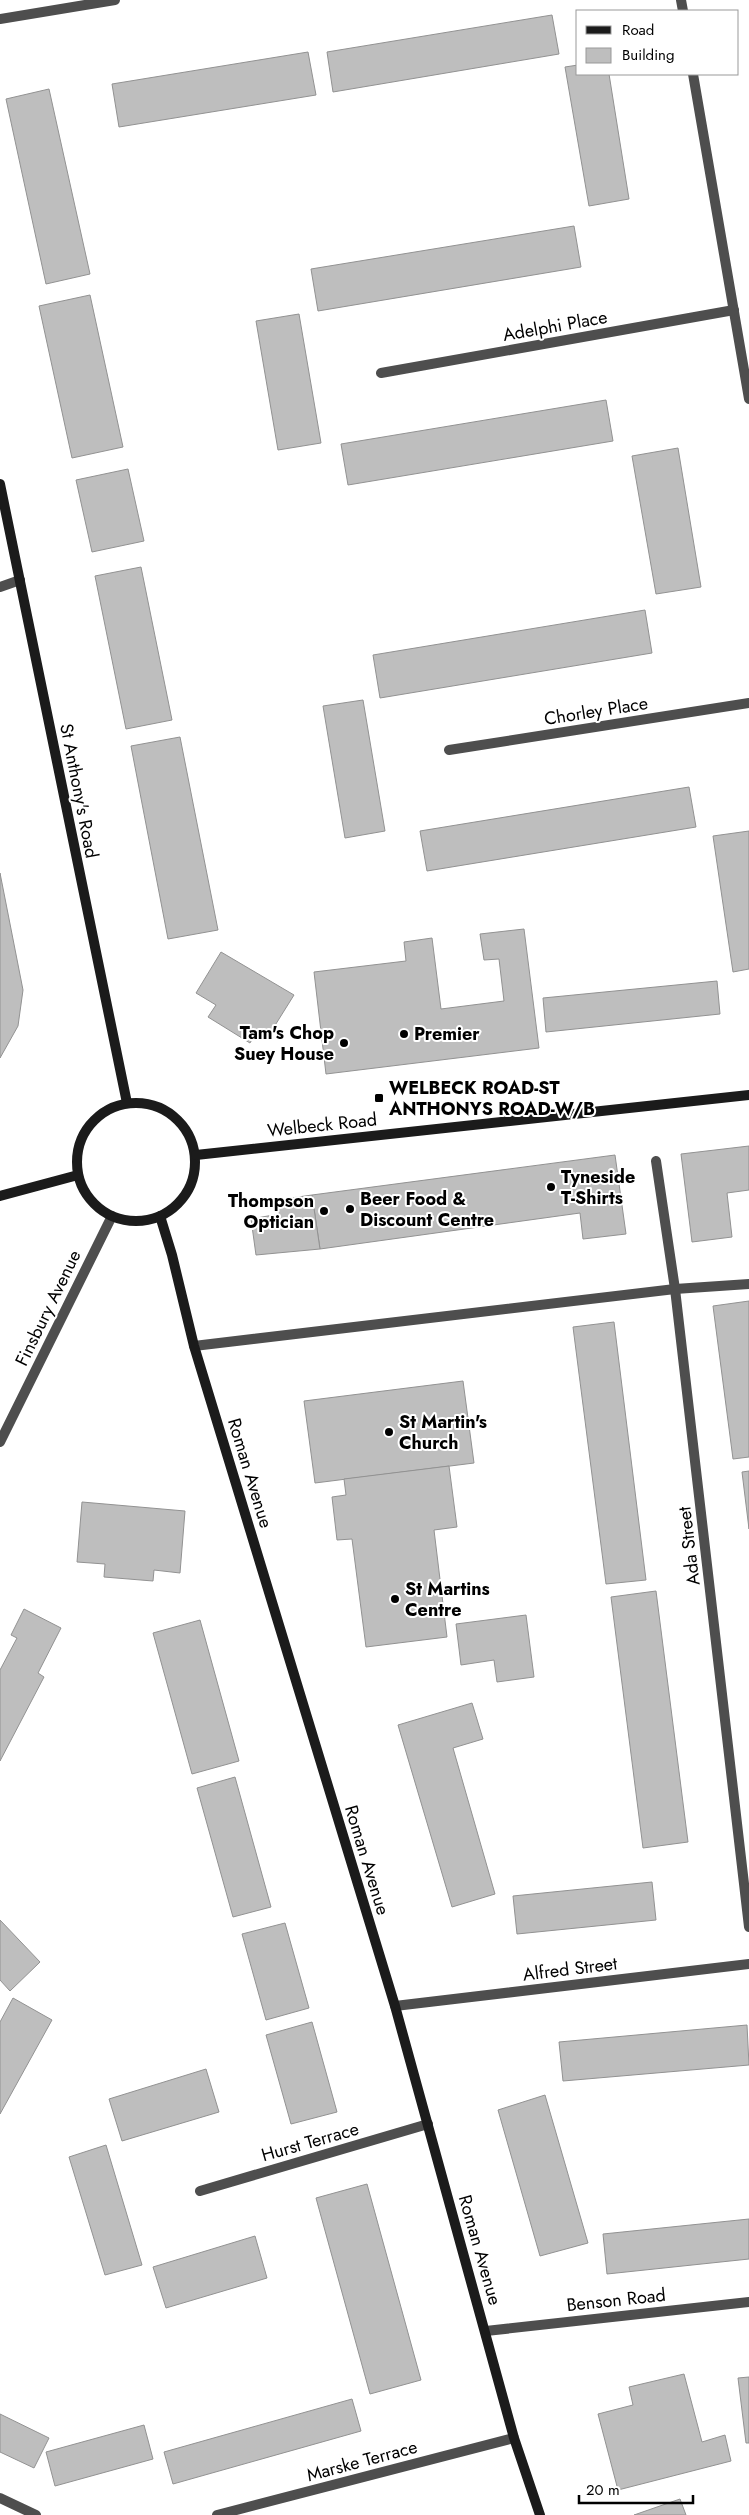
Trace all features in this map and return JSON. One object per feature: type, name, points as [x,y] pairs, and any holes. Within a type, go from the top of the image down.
[{"type":"street","points":[[0,19],[114,0]]},
{"type":"street","points":[[693,75],[749,399]]},
{"type":"street","name":"Adelphi Place","points":[[381,374],[734,310]]},
{"type":"street","name":"St Anthony's Road","points":[[0,484],[127,1103]]},
{"type":"street","points":[[0,587],[20,580]]},
{"type":"street","name":"Chorley Place","points":[[449,750],[749,703]]},
{"type":"street","name":"Welbeck Road","points":[[196,1155],[749,1095]]},
{"type":"street","points":[[143,1102],[158,1106],[172,1114],[188,1132],[196,1155],[196,1170],[192,1184],[184,1198],[173,1209],[144,1221],[128,1221],[112,1216],[100,1209],[90,1199],[78,1175],[77,1155],[82,1136],[93,1120],[108,1109],[127,1103],[143,1102]]},
{"type":"street","name":"Ada Street","points":[[656,1161],[675,1289],[749,1927]]},
{"type":"street","points":[[0,1196],[78,1175]]},
{"type":"street","name":"Finsbury Avenue","points":[[0,1442],[112,1216]]},
{"type":"street","name":"Roman Avenue","points":[[160,1216],[172,1255],[194,1346],[395,2006],[486,2330],[514,2438],[540,2515]]},
{"type":"street","points":[[194,1346],[675,1289],[749,1284]]},
{"type":"street","name":"Alfred Street","points":[[395,2006],[749,1964]]},
{"type":"street","name":"Hurst Terrace","points":[[200,2191],[428,2124]]},
{"type":"street","name":"Benson Road","points":[[486,2330],[749,2302]]},
{"type":"street","name":"Marske Terrace","points":[[217,2515],[514,2438]]},
{"type":"street","points":[[0,2498],[36,2515]]},
{"type":"building","points":[[552,15],[559,54],[333,92],[327,52]]},
{"type":"building","points":[[308,52],[316,95],[119,127],[112,84]]},
{"type":"building","points":[[576,65],[576,75],[609,75],[629,199],[589,206],[565,67]]},
{"type":"building","points":[[49,89],[90,274],[46,284],[6,99]]},
{"type":"building","points":[[574,226],[581,267],[318,311],[311,269]]},
{"type":"building","points":[[90,295],[123,447],[72,458],[39,306]]},
{"type":"building","points":[[299,314],[321,443],[278,450],[256,321]]},
{"type":"building","points":[[606,400],[613,441],[348,485],[341,444]]},
{"type":"building","points":[[678,448],[701,587],[656,594],[632,456]]},
{"type":"building","points":[[128,469],[144,541],[92,552],[76,480]]},
{"type":"building","points":[[141,567],[172,720],[126,729],[95,576]]},
{"type":"building","points":[[645,610],[652,653],[380,698],[373,655]]},
{"type":"building","points":[[363,700],[385,831],[345,838],[323,706]]},
{"type":"building","points":[[180,737],[218,930],[168,939],[131,746]]},
{"type":"building","points":[[689,787],[696,827],[427,871],[420,831]]},
{"type":"building","points":[[749,831],[749,969],[733,972],[713,836]]},
{"type":"building","points":[[0,873],[23,990],[18,1026],[0,1058]]},
{"type":"building","points":[[524,929],[539,1048],[326,1074],[314,972],[406,961],[404,942],[432,938],[441,1009],[504,1001],[499,959],[484,960],[480,934]]},
{"type":"building","points":[[221,952],[294,995],[269,1035],[258,1029],[250,1043],[208,1017],[216,1005],[196,993]]},
{"type":"building","points":[[717,981],[720,1014],[546,1032],[543,998]]},
{"type":"building","points":[[749,1146],[749,1190],[727,1193],[732,1237],[692,1242],[681,1154]]},
{"type":"building","points":[[615,1155],[626,1234],[583,1239],[580,1213],[320,1249],[312,1195]]},
{"type":"building","points":[[312,1195],[320,1249],[256,1255],[251,1219],[279,1214],[277,1200]]},
{"type":"building","points":[[749,1301],[749,1457],[733,1459],[713,1306]]},
{"type":"building","points":[[614,1322],[646,1580],[606,1584],[573,1327]]},
{"type":"building","name":"St Martin's Church","points":[[463,1381],[474,1463],[315,1483],[304,1401]]},
{"type":"building","points":[[449,1466],[457,1527],[434,1530],[447,1637],[366,1647],[352,1539],[337,1540],[332,1497],[346,1495],[344,1479]]},
{"type":"building","points":[[749,1471],[749,1529],[742,1472]]},
{"type":"building","points":[[82,1502],[185,1511],[180,1573],[154,1570],[153,1581],[104,1577],[105,1564],[77,1562]]},
{"type":"building","points":[[656,1591],[688,1842],[643,1848],[611,1597]]},
{"type":"building","points":[[24,1609],[61,1628],[38,1673],[44,1677],[0,1761],[0,1670],[17,1638],[11,1635]]},
{"type":"building","points":[[526,1615],[534,1677],[497,1682],[494,1660],[461,1665],[456,1624]]},
{"type":"building","points":[[200,1620],[239,1761],[192,1774],[153,1633]]},
{"type":"building","points":[[472,1703],[483,1739],[453,1748],[495,1894],[452,1907],[398,1725]]},
{"type":"building","points":[[235,1777],[271,1907],[233,1917],[197,1788]]},
{"type":"building","points":[[652,1882],[656,1920],[517,1934],[513,1896]]},
{"type":"building","points":[[0,1920],[40,1962],[10,1991],[0,1980]]},
{"type":"building","points":[[285,1923],[309,2008],[266,2020],[242,1934]]},
{"type":"building","points":[[13,1998],[52,2020],[0,2114],[0,2022]]},
{"type":"building","points":[[312,2022],[337,2112],[291,2124],[266,2035]]},
{"type":"building","points":[[747,2025],[749,2065],[563,2081],[559,2042]]},
{"type":"building","points":[[206,2069],[219,2112],[122,2141],[109,2099]]},
{"type":"building","points":[[545,2095],[588,2243],[540,2256],[498,2110]]},
{"type":"building","points":[[106,2145],[142,2265],[105,2275],[69,2157]]},
{"type":"building","points":[[367,2184],[421,2380],[370,2394],[316,2198]]},
{"type":"building","points":[[749,2219],[749,2259],[607,2274],[603,2234]]},
{"type":"building","points":[[255,2236],[267,2278],[166,2308],[153,2267]]},
{"type":"building","points":[[684,2374],[702,2442],[725,2435],[731,2461],[618,2490],[598,2414],[633,2405],[629,2387]]},
{"type":"building","points":[[749,2377],[749,2443],[746,2443],[738,2378]]},
{"type":"building","points":[[352,2399],[361,2431],[173,2484],[164,2452]]},
{"type":"building","points":[[0,2414],[49,2438],[34,2468],[0,2452]]},
{"type":"building","points":[[144,2425],[153,2459],[55,2486],[46,2452]]},
{"type":"building","points":[[680,2499],[686,2515],[634,2515]]},
{"type":"place","name":"Premier","points":[[404,1034]]},
{"type":"place","name":"Tam's Chop Suey House","points":[[344,1043]]},
{"type":"place","name":"WELBECK ROAD-ST ANTHONYS ROAD-W/B","points":[[379,1098]]},
{"type":"place","name":"Tyneside T-Shirts","points":[[551,1187]]},
{"type":"place","name":"Beer Food & Discount Centre","points":[[350,1209]]},
{"type":"place","name":"Thompson Optician","points":[[324,1211]]},
{"type":"place","name":"St Martin's Church","points":[[389,1432]]},
{"type":"place","name":"St Martins Centre","points":[[395,1599]]}]
